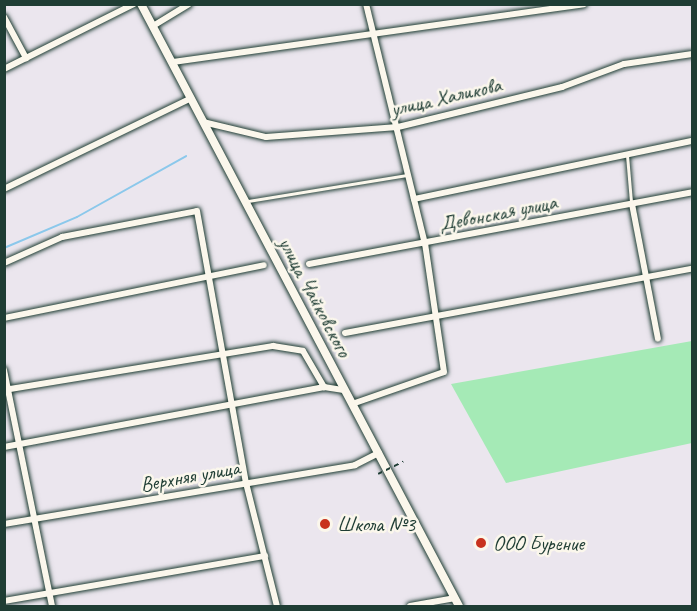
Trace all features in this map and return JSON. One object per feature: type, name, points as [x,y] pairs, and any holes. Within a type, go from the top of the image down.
[{"type":"main road","name":"улица Чайковского","points":[[141,4],[457,602]]},
{"type":"street","points":[[4,69],[134,4]]},
{"type":"street","points":[[153,26],[189,4]]},
{"type":"street","points":[[352,404],[444,372],[425,244],[366,4]]},
{"type":"street","points":[[173,62],[584,4]]},
{"type":"street","points":[[4,17],[26,58]]},
{"type":"street","name":"улица Халикова","points":[[203,122],[266,137],[398,127],[562,87],[624,64],[693,54]]},
{"type":"street","points":[[4,189],[191,98]]},
{"type":"street","points":[[414,199],[693,141]]},
{"type":"street","name":"Девонская улица","points":[[309,264],[693,192]]},
{"type":"street","points":[[632,204],[658,339]]},
{"type":"street","points":[[4,263],[62,237],[197,211],[246,483],[277,606]]},
{"type":"street","points":[[4,318],[264,266]]},
{"type":"street","points":[[345,333],[437,319],[693,269]]},
{"type":"street","points":[[6,389],[221,354],[294,346],[303,351],[324,387]]},
{"type":"street","points":[[4,370],[6,389],[52,606]]},
{"type":"street","points":[[4,447],[324,387],[344,390]]},
{"type":"street","name":"Верхняя улица","points":[[4,524],[355,465],[379,453]]},
{"type":"street","points":[[4,601],[265,556]]},
{"type":"street","points":[[410,606],[457,602]]},
{"type":"lane","points":[[627,153],[632,204]]},
{"type":"lane","points":[[244,201],[409,175]]},
{"type":"path","points":[[378,474],[403,462]]},
{"type":"green space","points":[[692,341],[692,443],[506,483],[451,384]]},
{"type":"waterway","points":[[4,248],[77,217],[186,156]]},
{"type":"place","name":"Школа №3","points":[[325,524]]},
{"type":"place","name":"ООО Бурение","points":[[481,543]]}]
